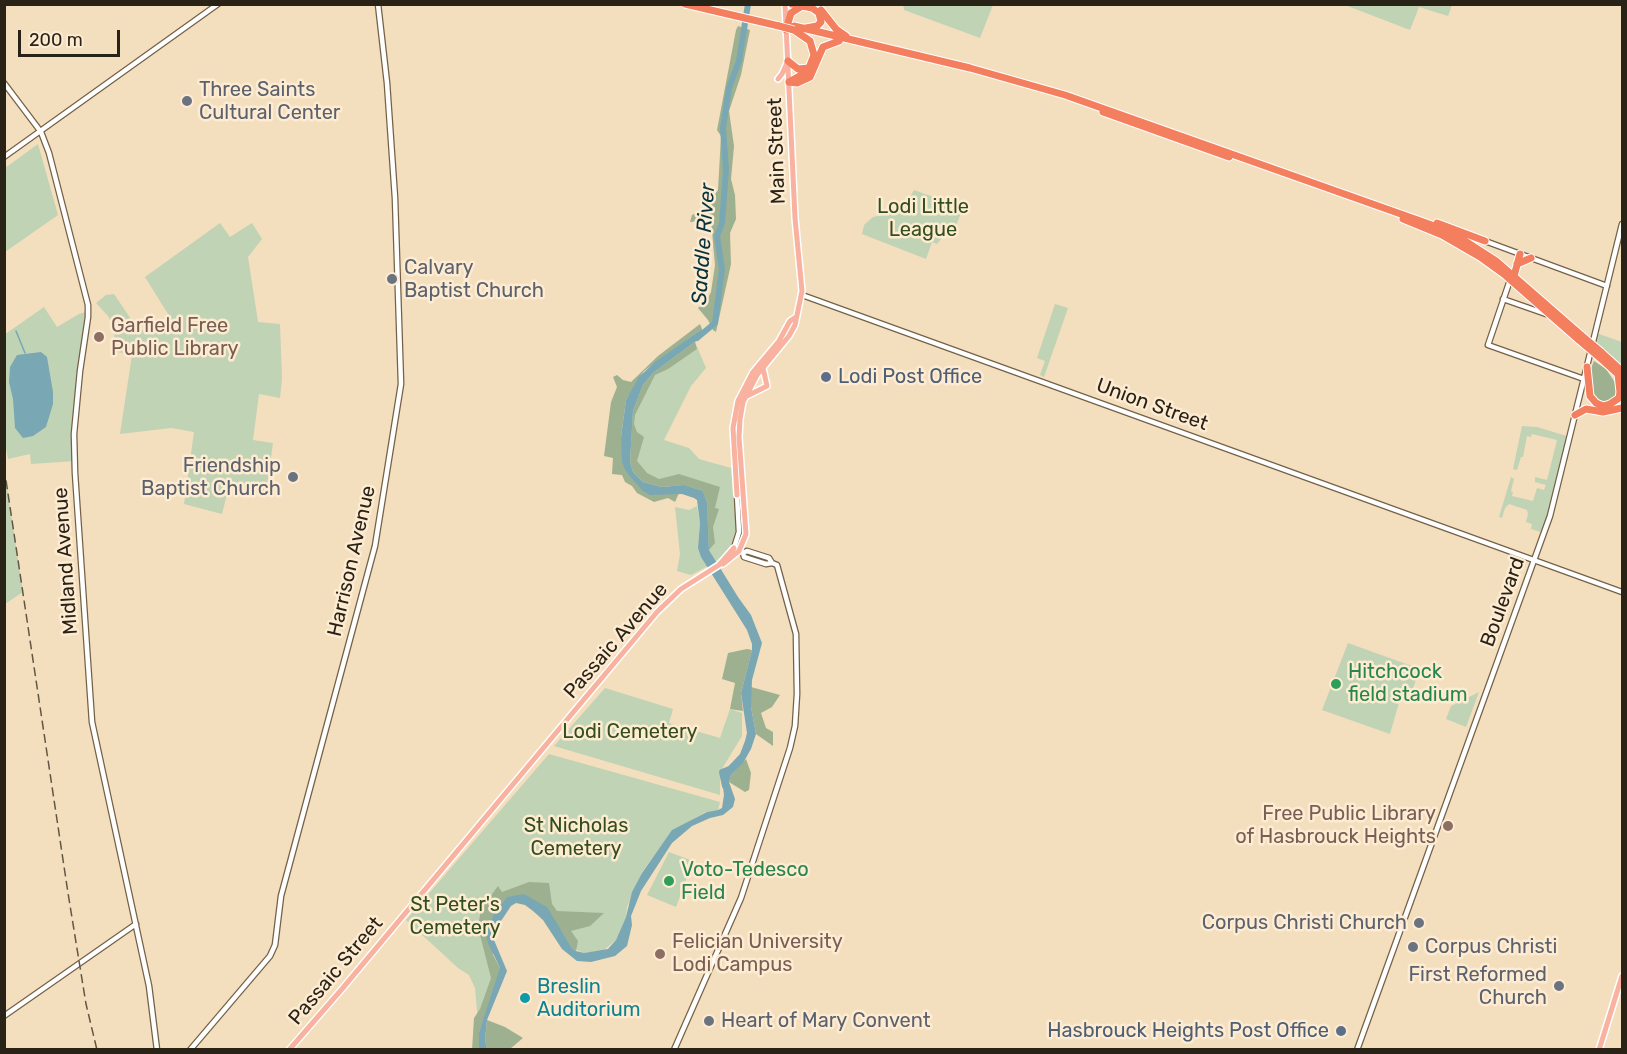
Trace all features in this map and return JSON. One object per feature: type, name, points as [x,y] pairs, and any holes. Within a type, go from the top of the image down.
[{"type":"highway","points":[[685,4],[755,19],[1006,82],[1138,124],[1425,227],[1465,247],[1512,278],[1550,315],[1580,338]]},
{"type":"highway","points":[[705,4],[733,14]]},
{"type":"highway","points":[[792,4],[816,10],[821,18],[817,26],[802,28]]},
{"type":"highway","points":[[811,4],[821,10],[836,29],[852,40]]},
{"type":"highway","points":[[787,27],[791,13],[802,6]]},
{"type":"highway","points":[[787,27],[802,28],[976,69],[1075,98],[1419,220],[1471,245],[1600,355],[1621,374],[1619,398],[1610,404],[1599,405],[1590,396],[1587,367]]},
{"type":"highway","points":[[787,27],[810,41],[814,55],[809,68],[789,82]]},
{"type":"highway","points":[[789,82],[797,83],[810,77],[823,46],[838,41]]},
{"type":"highway","points":[[788,61],[798,69],[809,68]]},
{"type":"highway","points":[[1419,220],[1444,225],[1485,241]]},
{"type":"highway","points":[[1512,278],[1520,254]]},
{"type":"highway","points":[[1517,264],[1531,258]]},
{"type":"highway","points":[[1575,416],[1586,409],[1603,412],[1623,408]]},
{"type":"main road","name":"Main Street","points":[[785,4],[795,218],[802,295]]},
{"type":"main road","points":[[778,79],[788,61]]},
{"type":"main road","points":[[739,550],[746,534],[739,428],[741,411],[752,382],[789,336],[795,325],[802,295]]},
{"type":"main road","points":[[737,495],[732,439],[738,401],[753,372],[779,341],[790,321],[796,317]]},
{"type":"main road","points":[[746,396],[767,386],[763,368]]},
{"type":"main road","name":"Passaic Avenue","points":[[498,801],[664,604],[686,585],[720,565],[739,550]]},
{"type":"main road","name":"Passaic Street","points":[[289,1050],[498,801]]},
{"type":"main road","points":[[1599,1050],[1623,976]]},
{"type":"street","points":[[4,157],[218,4]]},
{"type":"street","name":"Harrison Avenue","points":[[190,1050],[270,956],[275,945],[281,896],[375,546],[401,384],[395,198],[387,78],[378,4]]},
{"type":"street","name":"Midland Avenue","points":[[4,83],[41,132],[49,153],[88,305],[74,445],[92,722],[149,986],[157,1050]]},
{"type":"street","name":"Boulevard","points":[[1357,1050],[1550,516],[1623,224]]},
{"type":"street","points":[[1485,241],[1607,286]]},
{"type":"street","points":[[1512,278],[1488,345],[1584,379]]},
{"type":"street","name":"Union Street","points":[[802,295],[1623,592]]},
{"type":"street","points":[[1503,299],[1550,315]]},
{"type":"street","points":[[674,1050],[741,898],[793,737],[796,634],[775,564],[766,564],[746,557],[739,550],[737,495]]},
{"type":"street","points":[[4,1016],[136,924]]},
{"type":"green space","points":[[903,4],[993,5],[980,38],[904,10]]},
{"type":"green space","points":[[1345,5],[1452,5],[1448,16],[1419,7],[1410,30]]},
{"type":"green space","points":[[738,26],[750,30],[741,75],[729,111],[734,146],[731,179],[735,195],[736,219],[730,233],[731,264],[716,332],[698,308],[707,300],[711,292],[715,265],[711,220],[690,222],[692,215],[703,210],[718,190],[721,136],[717,130]]},
{"type":"green space","points":[[38,144],[58,215],[5,252],[5,168]]},
{"type":"green space","name":"Lodi Little League","points":[[914,190],[963,208],[953,233],[945,234],[937,244],[932,242],[926,259],[862,234],[864,225],[873,217],[892,213],[909,199]]},
{"type":"green space","points":[[220,223],[230,237],[252,223],[262,239],[248,257],[258,322],[280,324],[282,378],[280,398],[259,394],[253,440],[273,443],[266,495],[229,486],[222,514],[184,504],[194,432],[171,428],[120,434],[132,355],[113,351],[115,329],[108,316],[96,303],[106,295],[114,294],[139,331],[173,322],[145,277]]},
{"type":"green space","points":[[1055,304],[1068,308],[1044,377],[1040,375],[1045,361],[1037,358]]},
{"type":"green space","points":[[44,307],[57,327],[89,311],[74,434],[75,461],[31,464],[30,454],[8,459],[4,438],[4,335]]},
{"type":"green space","points":[[700,324],[702,329],[644,371],[626,400],[621,437],[626,472],[661,494],[679,493],[675,502],[668,498],[654,502],[637,493],[625,482],[622,475],[612,474],[613,458],[604,456],[611,402],[617,387],[613,377],[617,375],[631,382],[658,356]]},
{"type":"green space","points":[[1596,333],[1622,342],[1622,366],[1597,343]]},
{"type":"green space","points":[[695,342],[706,368],[691,386],[664,440],[689,448],[699,459],[731,468],[736,530],[729,551],[716,561],[709,550],[703,491],[643,482],[630,442],[633,411],[653,373]]},
{"type":"green space","points":[[695,342],[697,349],[655,375],[635,415],[634,424],[637,432],[644,437],[637,461],[647,473],[659,479],[679,474],[720,487],[715,508],[719,509],[713,527],[715,543],[709,550],[707,503],[703,491],[684,485],[662,487],[643,482],[633,472],[630,462],[633,411],[643,385],[653,373]]},
{"type":"green space","points":[[1594,361],[1606,369],[1617,388],[1616,396],[1605,403],[1593,397],[1590,371]]},
{"type":"green space","points":[[1522,426],[1537,427],[1570,437],[1544,533],[1531,529],[1532,524],[1526,522],[1527,510],[1509,504],[1502,518],[1499,517],[1511,477],[1514,479],[1512,496],[1533,501],[1537,488],[1544,490],[1546,485],[1535,482],[1535,477],[1547,480],[1557,440],[1532,434],[1531,437],[1527,436],[1523,457],[1521,457],[1517,470],[1513,469]]},
{"type":"green space","points":[[5,475],[23,592],[4,604]]},
{"type":"green space","points":[[697,506],[700,523],[698,548],[708,566],[691,575],[677,571],[680,554],[675,507],[689,510]]},
{"type":"green space","points":[[1348,643],[1420,669],[1408,702],[1400,699],[1390,734],[1322,710]]},
{"type":"green space","points":[[752,650],[741,693],[743,711],[730,709],[735,683],[722,679],[728,653]]},
{"type":"green space","points":[[751,687],[780,695],[772,707],[761,713],[766,728],[773,732],[773,746],[756,734],[751,707]]},
{"type":"green space","name":"Lodi Cemetery","points":[[605,688],[673,709],[669,723],[720,738],[730,709],[742,713],[742,736],[720,772],[720,795],[554,746]]},
{"type":"green space","points":[[1479,692],[1466,727],[1446,719],[1451,706]]},
{"type":"green space","name":"St Nicholas Cemetery","points":[[549,754],[720,802],[718,810],[706,812],[672,831],[642,872],[616,940],[604,950],[584,953],[572,948],[562,932],[524,894],[494,914],[493,955],[500,968],[479,1032],[475,988],[469,975],[458,968],[406,920]]},
{"type":"green space","points":[[746,759],[751,773],[749,790],[745,792],[729,782],[731,775]]},
{"type":"green space","name":"Voto-Tedesco Field","points":[[669,852],[693,861],[676,907],[647,895]]},
{"type":"green space","points":[[529,882],[549,883],[552,904],[557,911],[604,913],[590,926],[571,931],[578,941],[576,951],[562,932],[524,894],[494,914],[493,955],[500,968],[500,974],[479,1032],[479,1049],[472,1050],[474,1018],[480,1009],[491,978],[478,927],[481,909],[498,886],[502,892]]},
{"type":"green space","points":[[487,1020],[523,1038],[510,1049],[487,1050],[485,1040]]},
{"type":"water","points":[[702,329],[703,336],[653,373],[643,385],[633,411],[630,462],[633,472],[643,482],[662,487],[684,485],[703,491],[707,503],[709,550],[751,615],[762,643],[752,680],[751,707],[756,734],[743,763],[731,775],[729,782],[735,799],[733,807],[723,815],[692,826],[672,843],[641,891],[631,916],[632,925],[627,946],[615,956],[591,962],[577,961],[562,949],[543,920],[533,911],[525,905],[516,903],[511,906],[497,927],[494,940],[507,971],[487,1020],[485,1040],[487,1049],[479,1049],[479,1032],[500,968],[486,934],[494,914],[507,897],[524,894],[547,907],[576,951],[584,953],[608,949],[616,940],[626,917],[632,892],[642,873],[672,830],[707,812],[722,808],[724,771],[740,754],[745,741],[747,733],[741,693],[752,644],[747,630],[701,557],[698,548],[700,523],[697,500],[682,494],[650,495],[643,491],[626,472],[622,462],[621,437],[626,400],[639,377],[655,362]]},
{"type":"water","points":[[41,352],[47,357],[53,404],[46,427],[33,436],[23,438],[15,428],[9,382],[10,367],[17,355]]},
{"type":"waterway","name":"Saddle River","points":[[697,338],[715,323],[722,269],[717,236],[722,223],[726,170],[723,128],[729,88],[739,61],[748,4]]},
{"type":"waterway","points":[[16,331],[25,353]]},
{"type":"waterway","name":"Saddle River","points":[[725,786],[722,772],[732,768]]},
{"type":"railway","points":[[4,467],[68,893],[86,1004],[97,1050]]},
{"type":"place","name":"Three Saints Cultural Center","points":[[187,101]]},
{"type":"place","name":"Calvary Baptist Church","points":[[392,279]]},
{"type":"place","name":"Garfield Free Public Library","points":[[99,337]]},
{"type":"place","name":"Lodi Post Office","points":[[826,377]]},
{"type":"place","name":"Friendship Baptist Church","points":[[293,477]]},
{"type":"place","name":"Hitchcock field stadium","points":[[1336,684]]},
{"type":"place","name":"Free Public Library of Hasbrouck Heights","points":[[1448,826]]},
{"type":"place","name":"Voto-Tedesco Field","points":[[669,881]]},
{"type":"place","name":"Corpus Christi Church","points":[[1419,923]]},
{"type":"place","name":"Corpus Christi","points":[[1413,947]]},
{"type":"place","name":"Felician University Lodi Campus","points":[[660,954]]},
{"type":"place","name":"First Reformed Church","points":[[1559,986]]},
{"type":"place","name":"Breslin Auditorium","points":[[525,998]]},
{"type":"place","name":"Heart of Mary Convent","points":[[709,1021]]},
{"type":"place","name":"Hasbrouck Heights Post Office","points":[[1341,1031]]},
{"type":"park label","name":"St Peter's Cemetery","points":[[455,916]]}]
